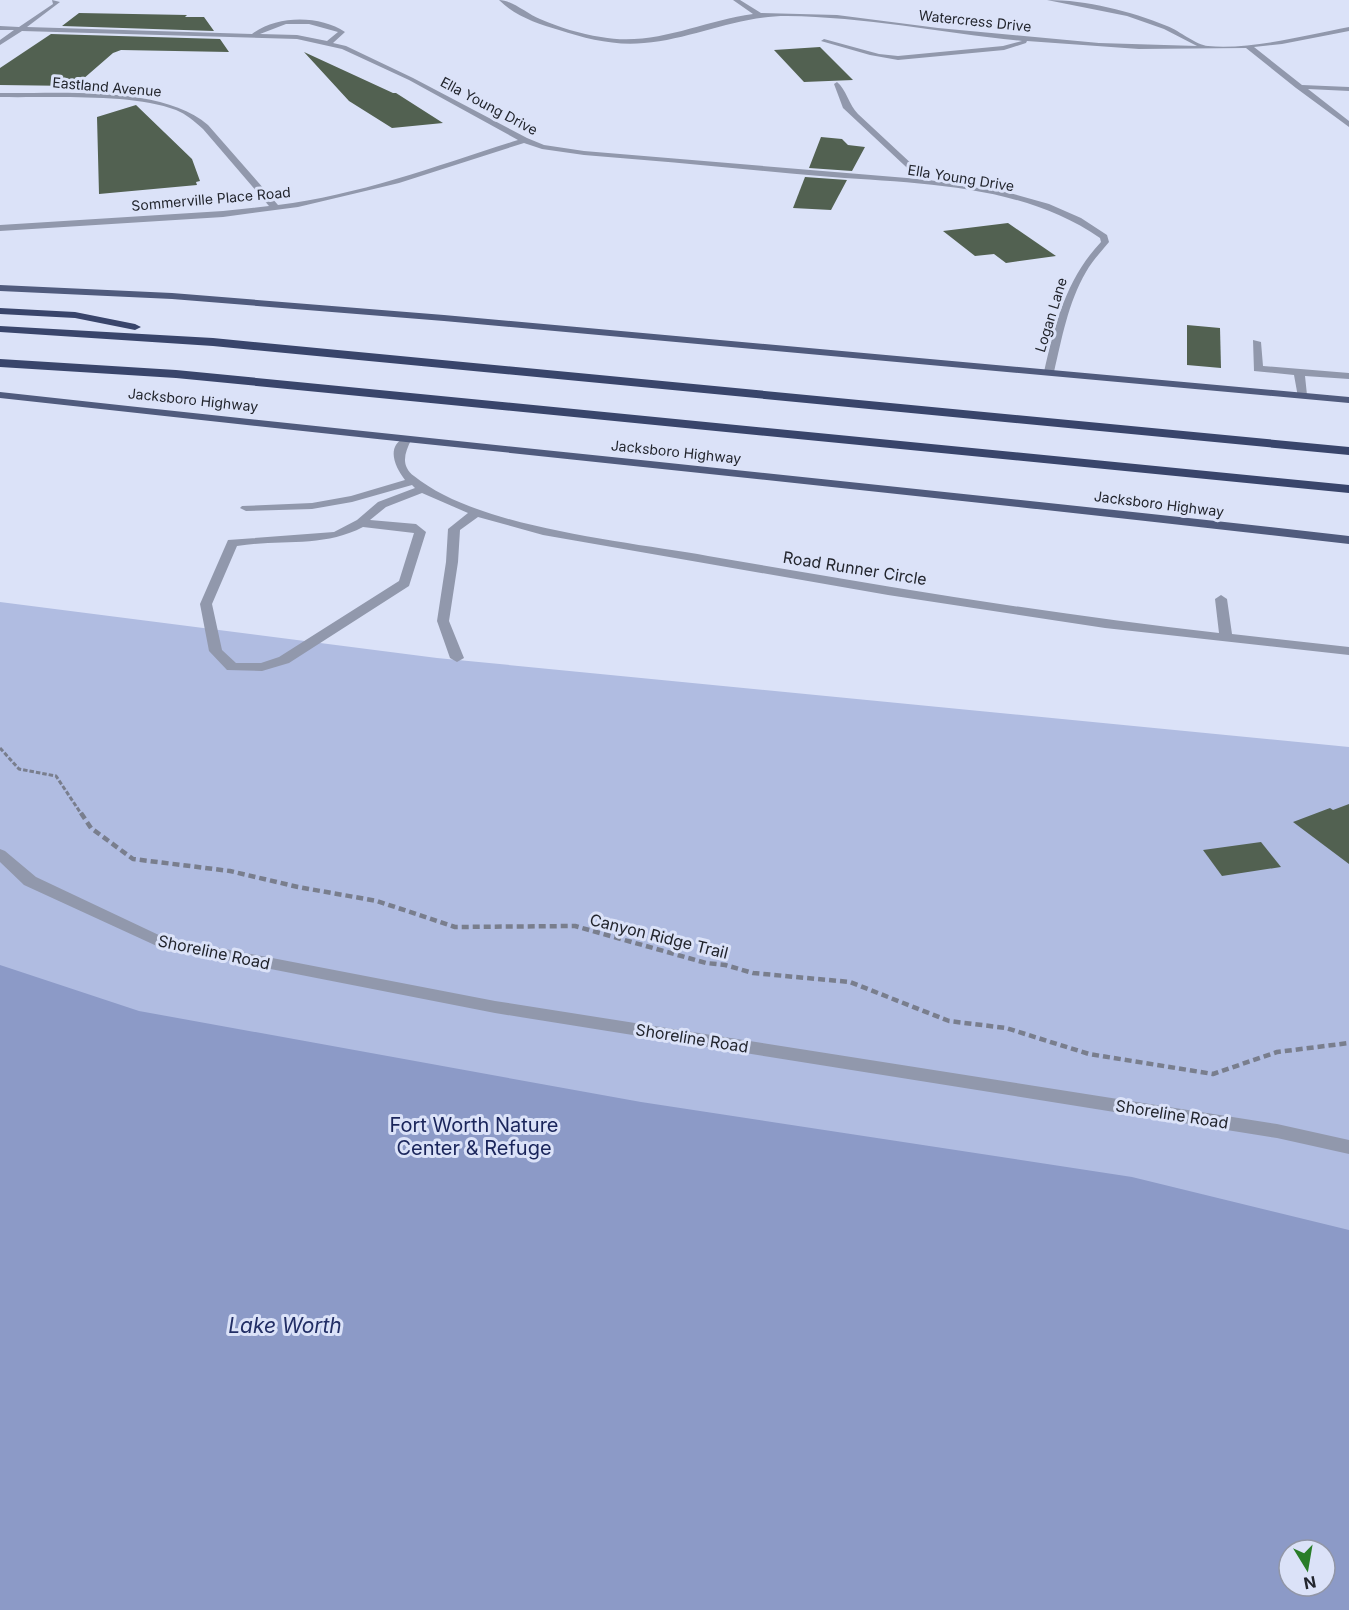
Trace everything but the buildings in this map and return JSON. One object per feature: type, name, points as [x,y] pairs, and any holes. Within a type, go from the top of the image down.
[{"type":"highway","points":[[0,311],[75,315],[213,342]]},
{"type":"highway","points":[[0,328],[213,342],[1349,451]]},
{"type":"highway","name":"Jacksboro Highway","points":[[0,363],[176,374],[1349,489]]},
{"type":"main road","points":[[0,288],[195,298],[1349,400]]},
{"type":"main road","name":"Jacksboro Highway","points":[[0,394],[406,440],[982,498],[1349,540]]},
{"type":"street","points":[[0,43],[55,5],[57,2],[55,0]]},
{"type":"street","name":"Watercress Drive","points":[[502,0],[515,10],[530,17],[580,35],[624,42],[649,42],[676,37],[739,18],[759,15],[818,15],[1033,39],[1131,46],[1204,48],[1248,46],[1349,28]]},
{"type":"street","points":[[735,0],[759,15]]},
{"type":"street","points":[[1050,0],[1100,7],[1145,18],[1185,36],[1204,48]]},
{"type":"street","points":[[254,35],[265,27],[277,24],[313,23],[331,27],[342,33],[328,43]]},
{"type":"street","name":"Ella Young Drive","points":[[0,28],[254,35],[328,43],[344,47],[411,79],[524,140],[542,147],[584,153],[926,182],[997,194],[1036,204],[1078,219]]},
{"type":"street","points":[[824,42],[850,46],[881,57],[898,58],[1004,48],[1033,39]]},
{"type":"street","points":[[1248,46],[1349,125]]},
{"type":"street","points":[[837,84],[846,105],[855,116],[926,182]]},
{"type":"street","points":[[1298,87],[1349,89]]},
{"type":"street","name":"Eastland Avenue","points":[[0,95],[126,100],[174,107],[191,114],[206,128],[256,189],[276,208]]},
{"type":"street","name":"Sommerville Place Road","points":[[0,228],[224,214],[276,208],[396,181],[524,140]]},
{"type":"street","name":"Logan Lane","points":[[1049,372],[1063,312],[1078,273],[1105,242],[1104,237],[1096,229],[1078,219]]},
{"type":"street","points":[[1256,342],[1258,369],[1349,376]]},
{"type":"street","points":[[1299,372],[1302,395]]},
{"type":"street","name":"Road Runner Circle","points":[[406,440],[399,453],[399,465],[420,485],[476,513],[588,541],[888,591],[1105,624],[1349,651]]},
{"type":"street","points":[[246,508],[312,506],[420,485]]},
{"type":"street","points":[[361,523],[416,528],[420,532],[405,583],[284,660],[262,667],[232,667],[216,651],[206,604],[232,543],[250,539],[316,538],[338,534],[361,523],[371,509],[420,485]]},
{"type":"street","points":[[457,658],[443,621],[452,562],[454,529],[476,513]]},
{"type":"street","points":[[1221,599],[1226,638]]},
{"type":"street","name":"Shoreline Road","points":[[0,854],[30,881],[159,942],[495,1006],[1277,1131],[1349,1147]]},
{"type":"path","name":"Canyon Ridge Trail","points":[[0,748],[19,770],[57,776],[91,828],[133,859],[230,872],[377,901],[455,927],[575,926],[706,963],[725,965],[753,973],[850,982],[949,1021],[1006,1028],[1089,1054],[1213,1074],[1277,1052],[1349,1043]]},
{"type":"green space","name":"Fort Worth Nature Center & Refuge","points":[[0,602],[437,658],[1349,747],[1349,1610],[0,1610]]},
{"type":"water","name":"Lake Worth","points":[[0,965],[139,1011],[641,1102],[1132,1177],[1349,1230],[1349,1610],[0,1610]]}]
